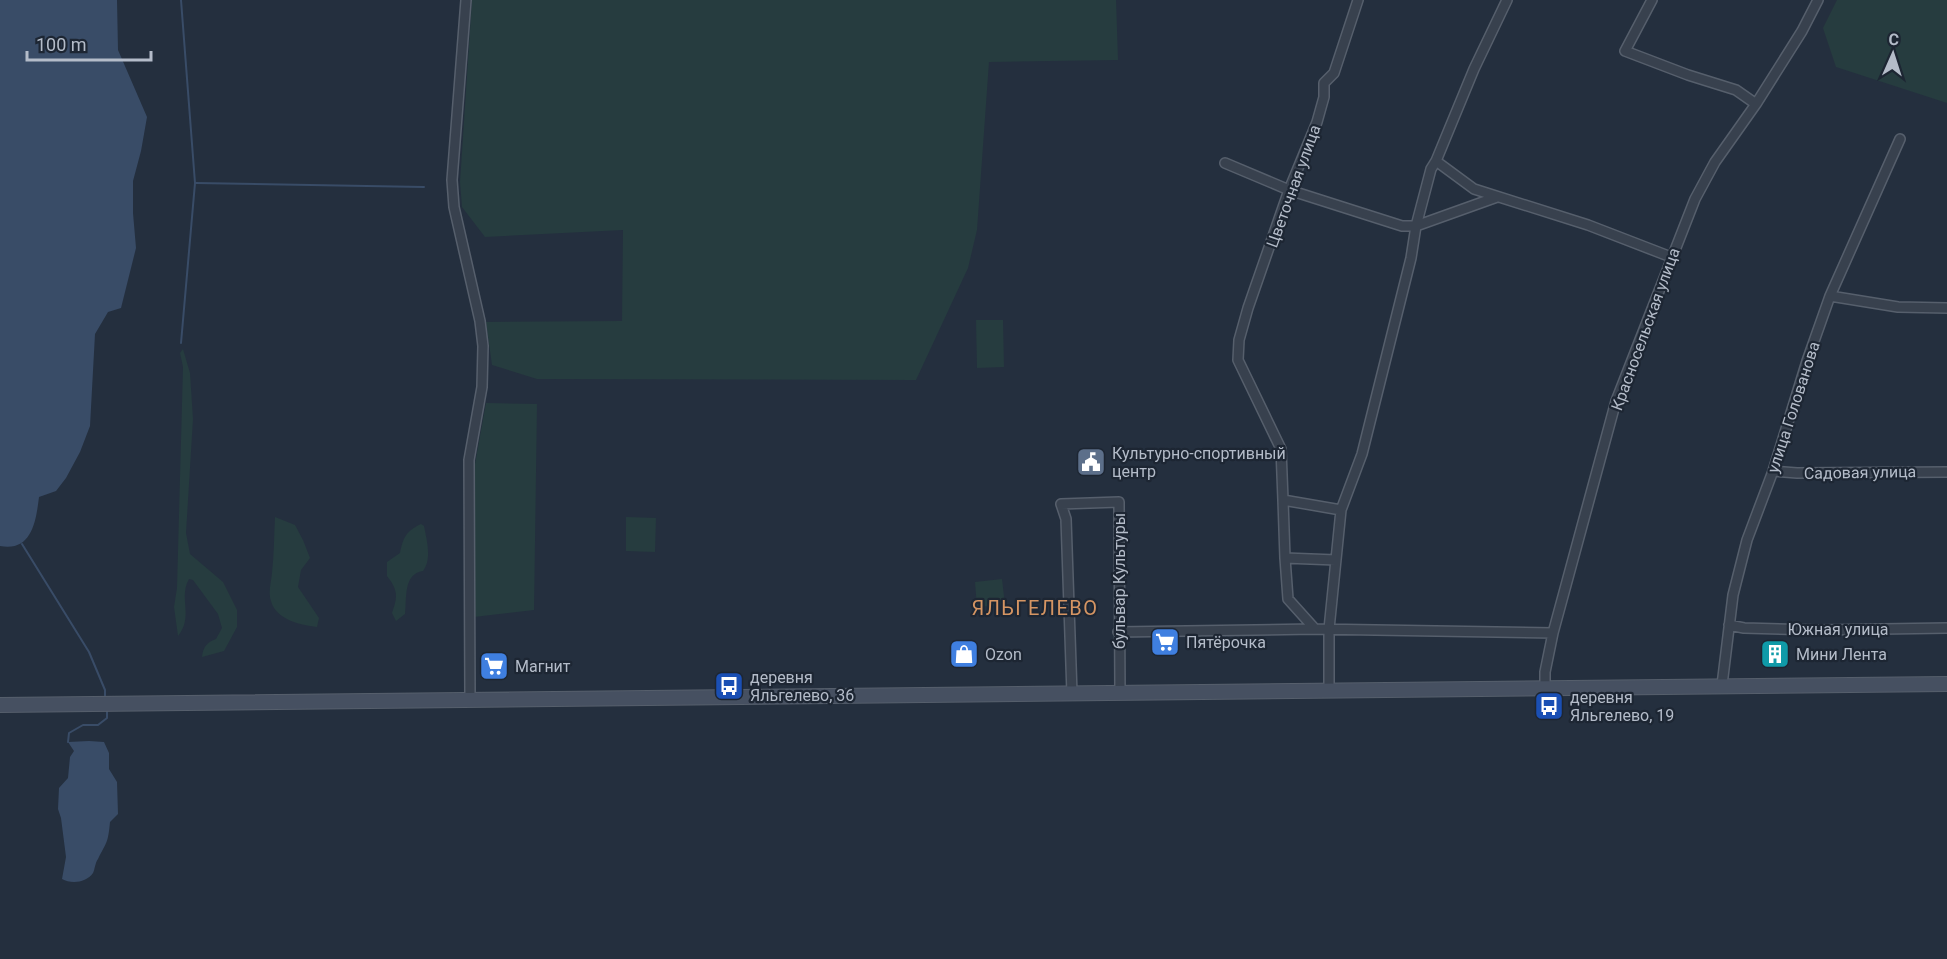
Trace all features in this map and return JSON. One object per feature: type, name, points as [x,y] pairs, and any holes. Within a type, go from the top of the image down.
[{"type":"main road","points":[[0,705],[1947,684]]},
{"type":"street","points":[[466,0],[452,180],[454,207],[480,321],[483,346],[482,387],[469,459],[470,699]]},
{"type":"street","name":"Цветочная улица","points":[[1315,629],[1288,599],[1281,449],[1238,360],[1239,340],[1289,190],[1317,122],[1324,98],[1324,83],[1334,73],[1358,0]]},
{"type":"street","points":[[1329,690],[1329,629],[1341,510],[1362,454],[1412,258],[1416,226],[1431,168],[1507,0]]},
{"type":"street","points":[[1652,0],[1625,51],[1736,90],[1756,104]]},
{"type":"street","name":"Красносельская улица","points":[[1545,687],[1545,672],[1552,633],[1616,401],[1671,257],[1695,199],[1714,162],[1756,104],[1802,31],[1818,0]]},
{"type":"street","name":"улица Голованова","points":[[1722,685],[1733,595],[1747,540],[1773,471],[1807,360],[1830,296],[1900,139]]},
{"type":"street","points":[[1436,160],[1474,189],[1588,225],[1671,257]]},
{"type":"street","points":[[1225,163],[1289,190],[1402,226],[1416,226],[1497,197]]},
{"type":"street","points":[[1830,296],[1898,307],[1947,308]]},
{"type":"street","name":"Садовая улица","points":[[1773,471],[1797,473],[1947,472]]},
{"type":"street","points":[[1283,500],[1341,510]]},
{"type":"street","name":"бульвар Культуры","points":[[1072,694],[1066,519],[1061,504],[1119,502],[1120,693]]},
{"type":"street","points":[[1285,558],[1336,560]]},
{"type":"street","name":"Южная улица","points":[[1729,625],[1744,628],[1818,630],[1947,628]]},
{"type":"street","points":[[1118,632],[1329,629],[1552,633]]},
{"type":"green space","points":[[472,0],[1116,0],[1118,60],[989,62],[977,230],[968,268],[916,380],[537,379],[492,365],[486,322],[622,321],[623,230],[485,237],[462,207],[460,182]]},
{"type":"green space","points":[[1837,0],[1947,0],[1947,103],[1836,67],[1823,28]]},
{"type":"green space","points":[[976,320],[1003,320],[1004,367],[977,368]]},
{"type":"green space","points":[[183,349],[190,373],[193,419],[186,533],[190,554],[223,582],[237,610],[237,627],[224,651],[202,657],[206,645],[216,639],[222,628],[218,614],[193,580],[189,579],[185,593],[185,621],[178,636],[174,607],[177,588],[183,367],[180,353]]},
{"type":"green space","points":[[486,403],[537,404],[534,610],[474,617],[475,464]]},
{"type":"green space","points":[[275,517],[295,525],[310,558],[301,570],[298,587],[319,618],[317,627],[297,623],[284,617],[278,613],[271,601]]},
{"type":"green space","points":[[626,517],[656,518],[655,552],[626,551]]},
{"type":"green space","points":[[421,524],[424,526],[428,550],[426,566],[409,582],[405,614],[396,621],[392,613],[396,593],[387,576],[387,562],[400,553],[404,539],[409,532]]},
{"type":"green space","points":[[1002,579],[1005,605],[977,607],[975,582]]},
{"type":"water","points":[[0,0],[117,0],[118,50],[147,117],[133,181],[136,248],[121,308],[108,312],[95,334],[90,426],[80,452],[66,478],[56,491],[39,497],[34,525],[30,533],[26,539],[11,547],[0,546]]},
{"type":"water","points":[[68,742],[104,742],[109,753],[109,769],[117,782],[118,814],[110,822],[107,842],[93,873],[82,881],[70,882],[62,879],[66,857],[58,809],[59,788],[68,778],[70,757],[74,751]]},
{"type":"waterway","points":[[181,0],[195,183],[181,343]]},
{"type":"waterway","points":[[196,183],[424,187]]},
{"type":"waterway","points":[[22,544],[89,652],[105,690],[105,696]]},
{"type":"waterway","points":[[68,742],[69,733],[83,725],[98,725],[107,718],[107,711]]},
{"type":"place","name":"Культурно-спортивный центр","points":[[1091,462]]},
{"type":"place","name":"Пятёрочка","points":[[1165,642]]},
{"type":"place","name":"Ozon","points":[[964,654]]},
{"type":"place","name":"Мини Лента","points":[[1775,654]]},
{"type":"place","name":"Магнит","points":[[494,666]]},
{"type":"place","name":"деревня Яльгелево, 36","points":[[729,686]]},
{"type":"place","name":"деревня Яльгелево, 19","points":[[1549,706]]},
{"type":"district","name":"ЯЛЬГЕЛЕВО","points":[[1035,608]]}]
